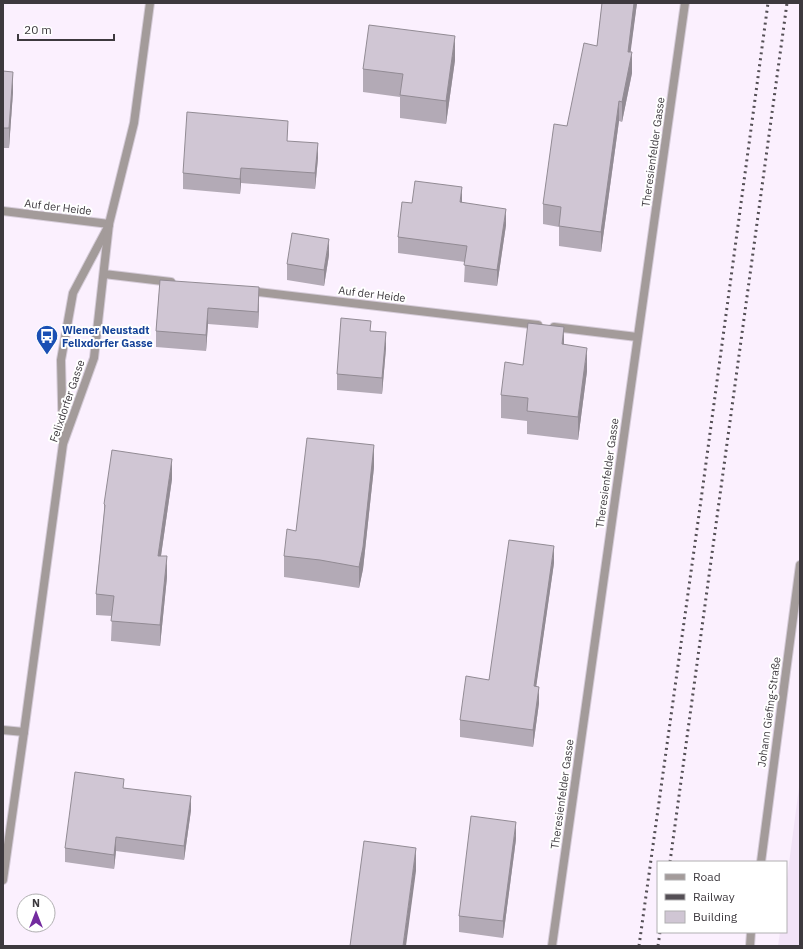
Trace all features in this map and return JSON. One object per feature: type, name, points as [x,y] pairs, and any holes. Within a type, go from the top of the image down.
[{"type":"street","name":"Felixdorfer Gasse","points":[[3,880],[63,444],[94,358],[109,224],[134,123],[150,3]]},
{"type":"street","name":"Theresienfelder Gasse","points":[[552,946],[685,3]]},
{"type":"street","name":"Auf der Heide","points":[[3,211],[109,224]]},
{"type":"street","points":[[63,444],[61,360],[73,293],[109,224]]},
{"type":"street","points":[[104,274],[182,283]]},
{"type":"street","name":"Auf der Heide","points":[[245,290],[637,337]]},
{"type":"street","name":"Johann Giefing-Straße","points":[[761,861],[800,565]]},
{"type":"street","points":[[3,730],[24,732]]},
{"type":"street","points":[[750,946],[751,933]]},
{"type":"shaded area","points":[[800,780],[800,946],[778,946],[780,933],[787,933],[787,878]]},
{"type":"building","points":[[602,3],[634,3],[628,52],[632,52],[622,102],[619,101],[601,232],[559,226],[561,207],[543,204],[554,124],[567,126],[584,43],[597,46]]},
{"type":"building","points":[[369,25],[455,36],[446,101],[400,95],[403,74],[363,69]]},
{"type":"building","points":[[3,71],[13,72],[9,128],[3,128]]},
{"type":"building","points":[[187,112],[288,121],[287,141],[318,143],[315,173],[241,168],[240,179],[183,173]]},
{"type":"building","points":[[415,181],[462,187],[460,202],[506,209],[497,270],[464,265],[467,246],[398,237],[402,202],[412,203]]},
{"type":"building","points":[[292,233],[329,239],[324,270],[287,264]]},
{"type":"building","points":[[160,280],[259,287],[258,312],[208,308],[206,335],[156,331]]},
{"type":"building","points":[[341,318],[371,321],[370,331],[386,332],[382,378],[337,374]]},
{"type":"building","points":[[528,323],[564,327],[562,344],[587,348],[578,417],[527,411],[528,398],[501,395],[505,362],[523,365]]},
{"type":"building","points":[[307,438],[374,445],[363,547],[359,567],[320,560],[284,556],[287,529],[296,531]]},
{"type":"building","points":[[112,450],[172,459],[158,556],[167,556],[160,625],[111,621],[114,596],[96,594],[104,504]]},
{"type":"building","points":[[509,540],[554,546],[534,686],[539,687],[533,730],[460,720],[466,676],[489,680]]},
{"type":"building","points":[[75,772],[124,779],[123,788],[191,796],[184,846],[116,837],[114,855],[65,848]]},
{"type":"building","points":[[471,816],[516,822],[503,921],[459,916]]},
{"type":"building","points":[[364,841],[416,848],[403,946],[350,946]]},
{"type":"railway","points":[[639,946],[768,3]]},
{"type":"railway","points":[[670,861],[787,3]]},
{"type":"railway","points":[[658,946],[660,933]]},
{"type":"place","name":"Wiener Neustadt Felixdorfer Gasse","points":[[47,356]]}]
